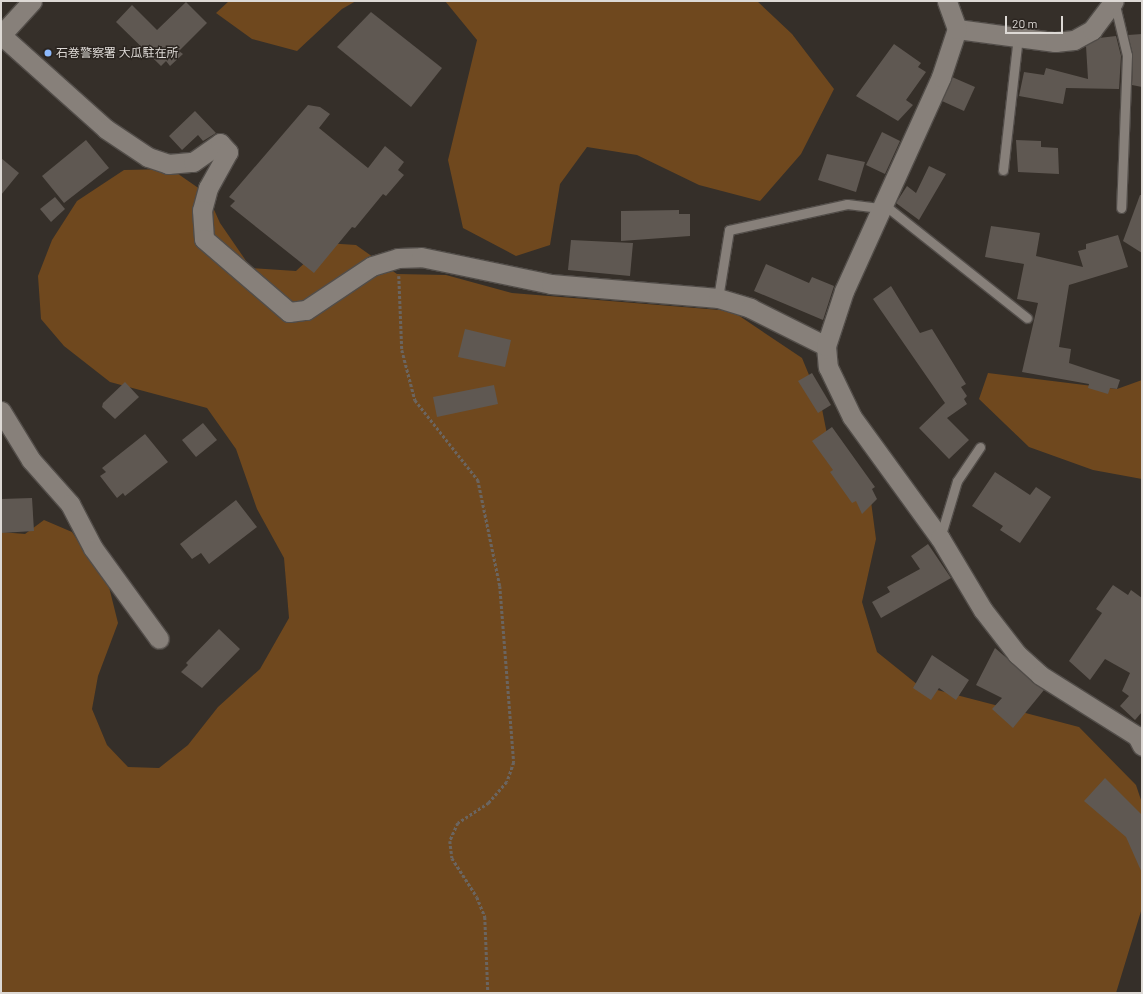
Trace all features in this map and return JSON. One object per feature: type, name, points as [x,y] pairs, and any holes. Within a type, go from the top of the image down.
[{"type":"street","points":[[32,1],[1,35],[106,129],[148,157],[168,164],[193,162],[220,143],[228,152],[208,188],[202,210],[204,238],[289,312],[306,310],[372,266],[398,258],[436,260],[551,284],[718,298],[750,308],[826,346]]},
{"type":"street","points":[[947,1],[957,29],[941,77],[881,206],[831,322],[826,346],[828,367],[852,417],[940,538],[983,610],[1017,654],[1040,676],[1140,736]]},
{"type":"street","points":[[957,29],[1055,42],[1074,40],[1092,30],[1114,1]]},
{"type":"street","points":[[1,411],[31,460],[70,504],[92,548],[159,639]]},
{"type":"lane","points":[[1114,1],[1127,55],[1120,208]]},
{"type":"lane","points":[[1003,170],[1018,37]]},
{"type":"lane","points":[[718,298],[729,230],[847,204],[881,206],[1026,318]]},
{"type":"lane","points":[[940,538],[957,480],[980,447]]},
{"type":"path","points":[[398,258],[402,350],[415,400],[478,480],[502,606],[514,762],[507,782],[489,803],[458,823],[450,841],[452,858],[477,897],[485,917],[488,993]]},
{"type":"shaded area","points":[[229,1],[356,1],[342,9],[297,51],[252,39],[216,13]]},
{"type":"shaded area","points":[[445,1],[757,1],[792,34],[834,89],[801,154],[760,201],[699,185],[637,155],[587,147],[560,184],[550,245],[516,256],[463,228],[448,160],[477,40]]},
{"type":"shaded area","points":[[171,169],[207,194],[220,223],[251,268],[296,271],[326,243],[356,245],[397,274],[446,275],[512,293],[732,311],[802,358],[821,404],[831,454],[870,494],[876,539],[862,602],[877,652],[918,685],[1079,727],[1136,785],[1142,803],[1142,908],[1116,993],[1,993],[1,532],[25,534],[44,520],[72,532],[109,587],[118,623],[98,676],[92,709],[107,745],[128,767],[159,768],[188,745],[218,707],[260,669],[289,618],[284,558],[257,509],[236,449],[207,408],[110,382],[64,346],[41,319],[38,276],[52,240],[77,201],[124,170]]},
{"type":"shaded area","points":[[988,373],[1117,389],[1142,380],[1142,479],[1093,470],[1029,447],[979,399]]},
{"type":"building","points":[[186,2],[207,23],[179,51],[183,54],[170,66],[166,61],[161,66],[116,22],[132,5],[157,30]]},
{"type":"building","points":[[371,12],[442,68],[411,107],[337,47]]},
{"type":"building","points":[[1142,34],[1142,87],[1132,85],[1133,55],[1128,35]]},
{"type":"building","points":[[1116,36],[1121,56],[1119,89],[1066,88],[1063,104],[1019,96],[1024,72],[1044,75],[1046,68],[1088,79],[1086,46],[1099,38]]},
{"type":"building","points":[[894,44],[921,63],[918,67],[926,72],[906,100],[913,105],[898,121],[856,96]]},
{"type":"building","points":[[952,77],[975,87],[964,111],[942,101]]},
{"type":"building","points":[[308,105],[320,107],[330,114],[319,128],[368,168],[385,146],[404,162],[398,170],[404,175],[386,196],[383,194],[355,228],[352,227],[314,273],[230,206],[235,201],[229,197]]},
{"type":"building","points":[[195,111],[216,133],[203,141],[198,135],[182,150],[169,136]]},
{"type":"building","points":[[882,132],[900,141],[885,174],[866,165]]},
{"type":"building","points":[[86,140],[109,168],[64,203],[42,176]]},
{"type":"building","points":[[1016,140],[1041,141],[1041,147],[1058,148],[1059,174],[1018,172]]},
{"type":"building","points":[[827,154],[865,162],[856,192],[818,180]]},
{"type":"building","points":[[1,158],[19,173],[1,195]]},
{"type":"building","points":[[929,166],[946,174],[919,220],[896,203],[907,186],[916,193]]},
{"type":"building","points":[[1140,195],[1142,195],[1142,253],[1123,241]]},
{"type":"building","points":[[55,197],[65,209],[51,222],[40,209]]},
{"type":"building","points":[[679,210],[679,214],[690,214],[690,236],[621,241],[621,211]]},
{"type":"building","points":[[991,226],[1040,233],[1036,256],[1083,267],[1078,251],[1086,249],[1086,244],[1118,235],[1128,267],[1069,285],[1059,347],[1071,349],[1069,363],[1120,380],[1117,389],[1110,388],[1108,394],[1088,388],[1089,384],[1022,372],[1038,303],[1017,299],[1024,264],[985,257]]},
{"type":"building","points":[[571,240],[633,243],[630,276],[568,270]]},
{"type":"building","points":[[766,264],[809,283],[812,277],[834,286],[823,320],[754,291]]},
{"type":"building","points":[[891,286],[920,333],[932,329],[966,384],[961,387],[967,396],[964,399],[967,404],[947,418],[969,440],[949,459],[919,428],[945,403],[873,299]]},
{"type":"building","points":[[465,329],[511,340],[505,367],[458,357]]},
{"type":"building","points":[[812,373],[831,405],[818,413],[798,381]]},
{"type":"building","points":[[125,382],[139,397],[115,419],[102,407],[103,403]]},
{"type":"building","points":[[494,385],[498,404],[437,417],[433,397]]},
{"type":"building","points":[[203,423],[217,440],[196,457],[182,440]]},
{"type":"building","points":[[832,427],[875,487],[872,489],[877,499],[862,514],[856,501],[852,503],[830,472],[833,470],[812,441]]},
{"type":"building","points":[[145,434],[168,462],[125,496],[123,493],[117,498],[100,476],[106,472],[102,468]]},
{"type":"building","points":[[995,472],[1030,495],[1036,487],[1051,497],[1020,543],[1000,530],[1003,526],[972,506]]},
{"type":"building","points":[[32,498],[34,531],[1,533],[1,499]]},
{"type":"building","points":[[236,500],[257,527],[209,564],[201,553],[192,559],[180,544]]},
{"type":"building","points":[[928,544],[951,578],[881,618],[872,602],[890,592],[887,587],[920,569],[911,556]]},
{"type":"building","points":[[1113,585],[1128,595],[1131,590],[1142,598],[1142,712],[1135,720],[1120,706],[1129,696],[1122,691],[1130,673],[1105,659],[1090,680],[1069,661],[1102,613],[1096,609]]},
{"type":"building","points":[[219,629],[240,649],[202,688],[181,672],[188,665],[186,663]]},
{"type":"building","points":[[995,648],[1044,690],[1013,728],[992,709],[1002,698],[976,685]]},
{"type":"building","points":[[932,655],[969,680],[956,700],[939,688],[931,700],[913,688]]},
{"type":"building","points":[[1105,778],[1142,815],[1142,873],[1126,837],[1084,801]]},
{"type":"place","name":"石巻警察署 大瓜駐在所","points":[[48,53]]}]
